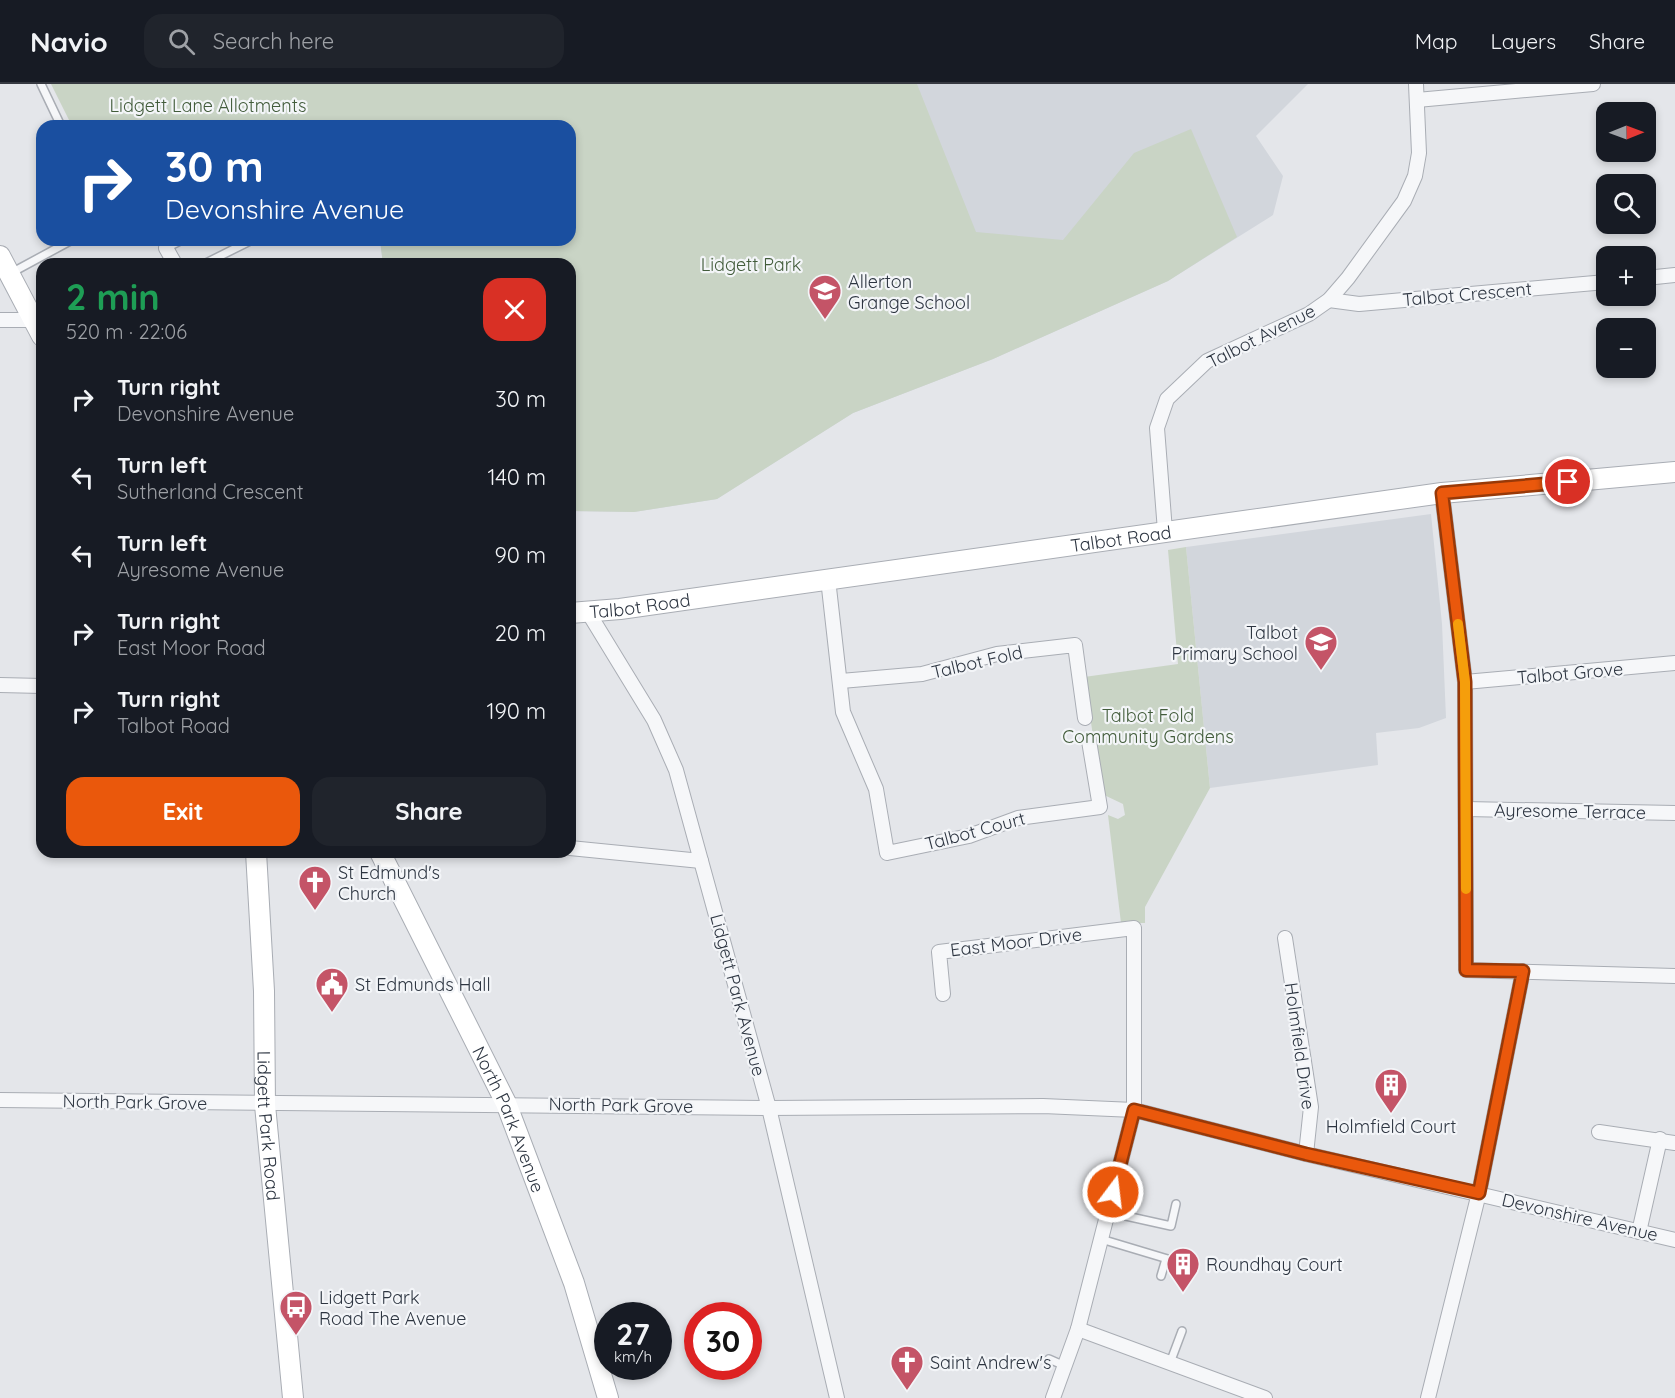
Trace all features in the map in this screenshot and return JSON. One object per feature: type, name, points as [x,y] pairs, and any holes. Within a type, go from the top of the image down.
[{"type":"street","name":"Talbot Avenue","points":[[1165,531],[1157,428],[1167,399],[1207,361],[1309,314],[1329,300],[1404,201],[1415,176],[1419,153],[1416,84]]},
{"type":"street","points":[[1417,100],[1593,84]]},
{"type":"street","points":[[166,248],[172,258]]},
{"type":"street","points":[[4,265],[36,326]]},
{"type":"street","points":[[1656,277],[1675,275]]},
{"type":"street","name":"Talbot Crescent","points":[[1329,300],[1359,304],[1596,283]]},
{"type":"street","points":[[0,320],[36,328]]},
{"type":"street","name":"Talbot Road","points":[[579,613],[1442,493],[1675,472]]},
{"type":"street","points":[[1442,493],[1465,682],[1466,970],[1675,976]]},
{"type":"street","name":"Talbot Court","points":[[828,579],[843,712],[876,789],[887,853],[969,836],[1017,818],[1100,807],[1089,741]]},
{"type":"street","name":"Lidgett Park Avenue","points":[[579,613],[654,720],[676,771],[769,1108],[837,1398]]},
{"type":"street","name":"Talbot Fold","points":[[841,681],[922,674],[997,654],[1075,645],[1085,718]]},
{"type":"street","name":"Talbot Grove","points":[[1465,682],[1675,663]]},
{"type":"street","points":[[0,686],[36,686]]},
{"type":"street","name":"Ayresome Terrace","points":[[1466,809],[1675,813]]},
{"type":"street","points":[[576,849],[701,861]]},
{"type":"street","name":"Lidgett Park Road","points":[[256,858],[264,991],[265,1105],[293,1398]]},
{"type":"street","name":"North Park Avenue","points":[[383,858],[506,1103],[574,1283],[608,1398]]},
{"type":"street","name":"East Moor Drive","points":[[943,994],[939,952],[1134,928],[1134,1110]]},
{"type":"street","name":"Holmfield Drive","points":[[1285,938],[1311,1107],[1306,1154]]},
{"type":"street","points":[[1428,1398],[1479,1193],[1523,971]]},
{"type":"street","name":"North Park Grove","points":[[0,1100],[265,1105],[506,1103],[769,1108],[1043,1106],[1134,1110]]},
{"type":"street","points":[[1053,1398],[1078,1329],[1134,1110]]},
{"type":"street","name":"Devonshire Avenue","points":[[1134,1110],[1306,1154],[1675,1240]]},
{"type":"street","points":[[1599,1132],[1660,1139],[1675,1143]]},
{"type":"street","points":[[1639,1232],[1660,1139]]},
{"type":"street","points":[[1078,1329],[1265,1398]]},
{"type":"lane","points":[[41,84],[58,120]]},
{"type":"lane","points":[[4,265],[56,246]]},
{"type":"lane","points":[[166,248],[170,246]]},
{"type":"lane","points":[[216,258],[240,246]]},
{"type":"lane","points":[[1108,1212],[1171,1226],[1176,1204]]},
{"type":"lane","points":[[1101,1239],[1191,1266]]},
{"type":"lane","points":[[1161,1276],[1166,1259]]},
{"type":"lane","points":[[1170,1363],[1182,1331]]},
{"type":"lane","points":[[1048,1359],[1065,1366]]},
{"type":"shaded area","name":"Lidgett Park","points":[[346,84],[1308,84],[1256,136],[1283,176],[1273,215],[1168,281],[993,359],[853,413],[717,499],[634,512],[576,511],[576,258],[382,258],[381,246],[576,246],[576,120],[538,120]]},
{"type":"shaded area","name":"Talbot Primary School","points":[[1431,514],[1442,624],[1446,718],[1419,728],[1376,733],[1378,765],[1210,788],[1186,547]]},
{"type":"green space","name":"Lidgett Park","points":[[51,84],[917,84],[976,232],[1063,240],[1134,153],[1191,129],[1237,237],[1168,281],[993,359],[853,413],[717,499],[634,512],[576,511],[576,258],[382,258],[381,246],[576,246],[576,120],[69,120]]},
{"type":"green space","name":"Talbot Fold Community Gardens","points":[[1186,547],[1210,788],[1145,907],[1145,923],[1121,923],[1108,815],[1118,819],[1125,815],[1123,804],[1102,794],[1084,677],[1178,664],[1168,550]]},
{"type":"slow traffic","points":[[1458,624],[1465,682],[1466,889]]},
{"type":"place","name":"Allerton Grange School","points":[[825,320]]},
{"type":"place","name":"Talbot Primary School","points":[[1321,671]]},
{"type":"place","name":"St Edmund's Church","points":[[315,911]]},
{"type":"place","name":"St Edmunds Hall","points":[[332,1013]]},
{"type":"place","name":"Holmfield Court","points":[[1391,1114]]},
{"type":"place","name":"Roundhay Court","points":[[1183,1293]]},
{"type":"place","name":"Lidgett Park Road The Avenue","points":[[296,1336]]},
{"type":"place","name":"Saint Andrew's","points":[[907,1391]]},
{"type":"route","points":[[1113,1192],[1134,1110],[1306,1154],[1479,1193],[1523,971],[1466,970],[1465,682],[1442,493],[1568,482]]},
{"type":"park label","name":"Lidgett Lane Allotments","points":[[208,105]]}]
